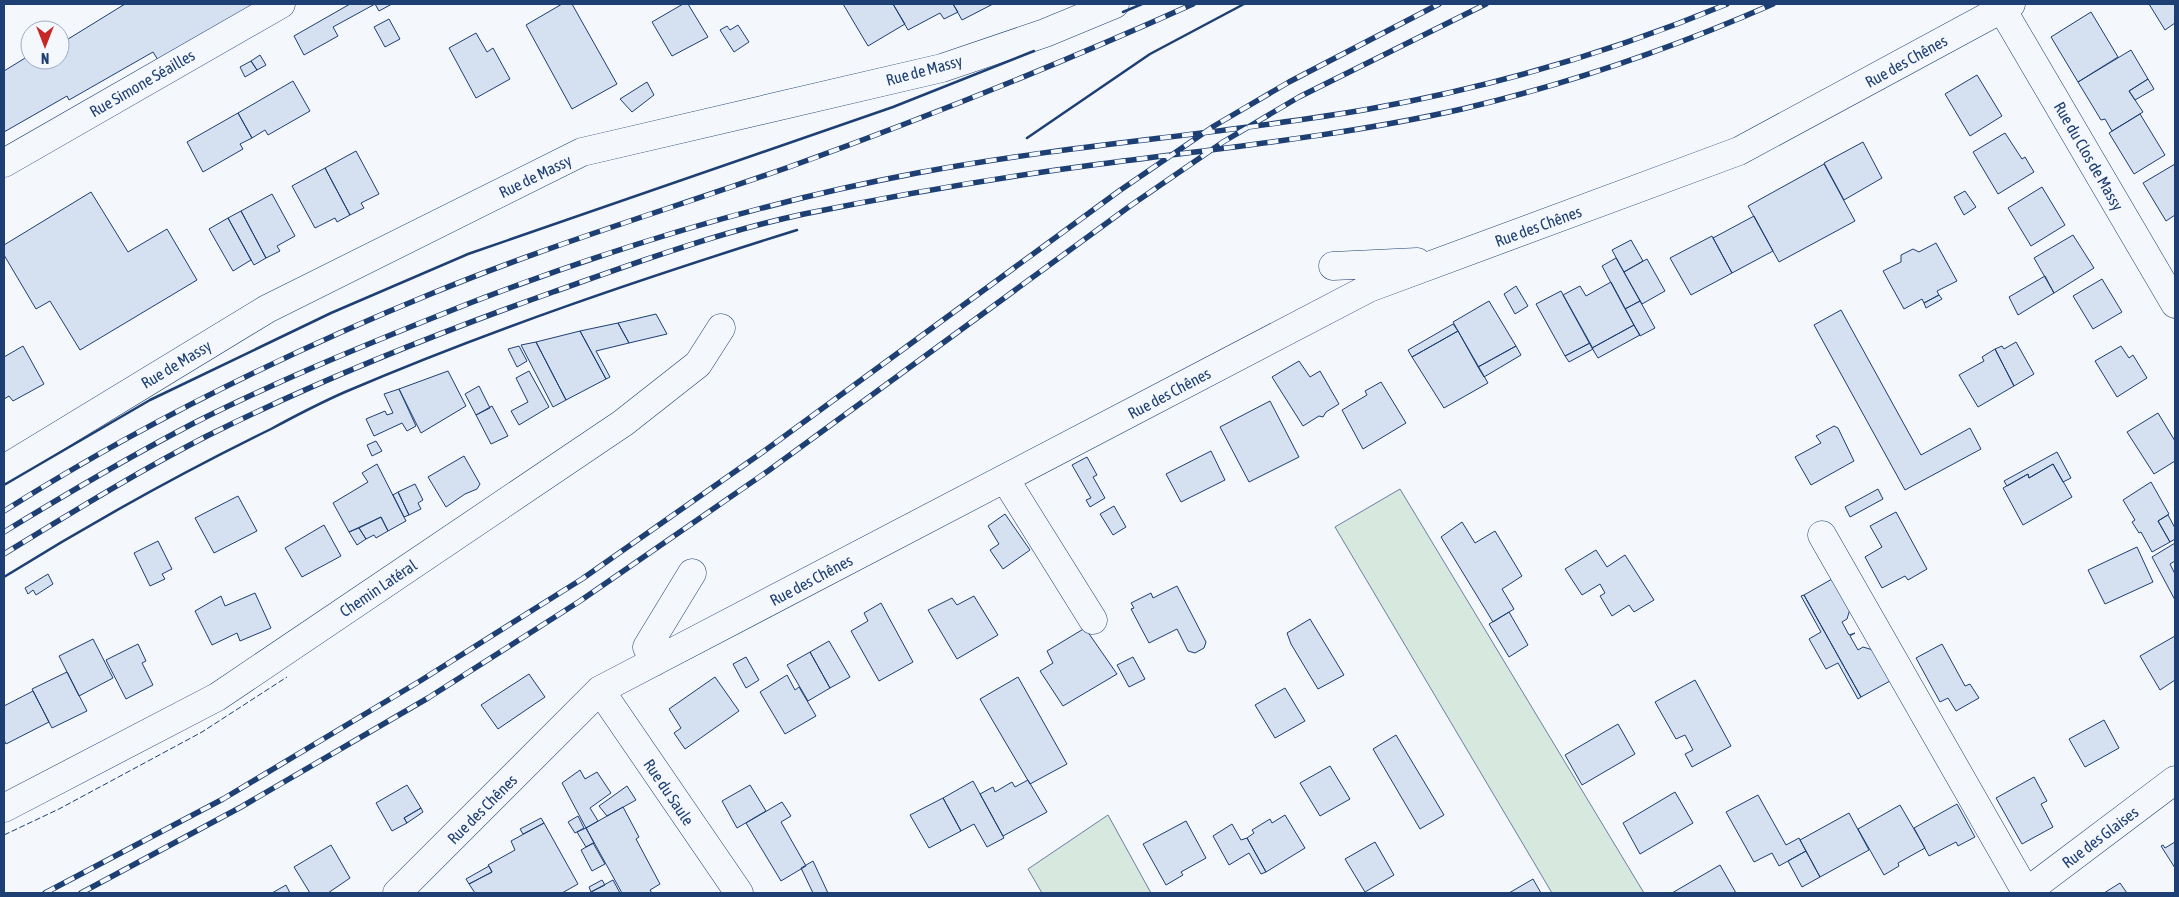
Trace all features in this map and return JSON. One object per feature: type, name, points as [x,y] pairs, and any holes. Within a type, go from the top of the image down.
[{"type":"street","name":"Rue Simone Séailles","points":[[4,163],[281,4]]},
{"type":"street","name":"Rue de Massy","points":[[4,469],[267,309],[582,152],[942,68],[1046,33],[1115,4]]},
{"type":"street","name":"Rue des Chênes","points":[[407,889],[600,690],[1369,288],[1739,151],[2007,6]]},
{"type":"street","name":"Rue du Clos de Massy","points":[[2007,6],[2175,304]]},
{"type":"street","points":[[1333,266],[1443,261]]},
{"type":"street","name":"Chemin Latéral","points":[[4,808],[217,697],[623,423],[698,364],[721,328]]},
{"type":"street","points":[[1005,479],[1093,620]]},
{"type":"street","points":[[1822,534],[2032,891]]},
{"type":"street","points":[[654,662],[646,647],[692,573]]},
{"type":"street","name":"Rue du Saule","points":[[600,690],[739,893]]},
{"type":"street","name":"Rue des Glaises","points":[[2032,891],[2175,780]]},
{"type":"shaded area","points":[[1400,489],[1644,893],[1552,893],[1335,527]]},
{"type":"shaded area","points":[[1108,815],[1151,893],[1042,893],[1028,869]]},
{"type":"building","points":[[125,4],[254,4],[158,60],[153,52],[69,100],[67,96],[4,132],[4,71],[20,61],[20,70],[70,70],[70,38]]},
{"type":"building","points":[[350,4],[375,4],[333,27],[338,36],[304,55],[294,36]]},
{"type":"building","points":[[375,4],[392,4],[379,11]]},
{"type":"building","points":[[562,4],[572,4],[617,84],[572,109],[526,25]]},
{"type":"building","points":[[683,4],[688,4],[708,37],[672,56],[652,22]]},
{"type":"building","points":[[843,4],[893,4],[905,24],[868,46]]},
{"type":"building","points":[[893,4],[953,4],[958,12],[944,19],[940,13],[908,30]]},
{"type":"building","points":[[953,4],[993,4],[962,20]]},
{"type":"building","points":[[2149,4],[2175,4],[2175,23],[2165,30]]},
{"type":"building","points":[[2091,12],[2118,57],[2078,82],[2051,37]]},
{"type":"building","points":[[389,19],[400,39],[385,47],[374,27]]},
{"type":"building","points":[[738,25],[749,42],[734,52],[720,30],[727,26],[730,30]]},
{"type":"building","points":[[476,33],[487,52],[493,48],[510,79],[476,98],[449,48]]},
{"type":"building","points":[[2131,50],[2148,79],[2129,91],[2143,112],[2112,131],[2105,119],[2101,120],[2078,82]]},
{"type":"building","points":[[260,55],[266,65],[257,70],[251,61]]},
{"type":"building","points":[[251,61],[257,70],[245,77],[240,67]]},
{"type":"building","points":[[1977,75],[2002,116],[1970,136],[1945,94]]},
{"type":"building","points":[[2148,79],[2154,89],[2135,100],[2129,91]]},
{"type":"building","points":[[293,81],[310,111],[268,135],[265,130],[252,138],[238,113]]},
{"type":"building","points":[[647,82],[654,95],[632,112],[620,99]]},
{"type":"building","points":[[238,113],[252,138],[240,144],[243,149],[203,172],[187,142]]},
{"type":"building","points":[[2140,114],[2165,155],[2134,174],[2109,133]]},
{"type":"building","points":[[2005,133],[2022,159],[2025,157],[2034,172],[1998,194],[1973,152]]},
{"type":"building","points":[[1863,142],[1882,178],[1844,200],[1824,163]]},
{"type":"building","points":[[356,151],[379,194],[361,203],[364,208],[350,215],[325,168]]},
{"type":"building","points":[[1824,164],[1855,221],[1779,262],[1748,206]]},
{"type":"building","points":[[2175,164],[2175,215],[2166,221],[2143,183]]},
{"type":"building","points":[[325,168],[350,215],[337,222],[335,218],[315,228],[292,186]]},
{"type":"building","points":[[2042,187],[2065,225],[2031,246],[2008,208]]},
{"type":"building","points":[[1965,191],[1976,207],[1964,215],[1954,197]]},
{"type":"building","points":[[91,192],[128,252],[167,229],[197,280],[80,350],[50,301],[36,309],[4,255],[4,245]]},
{"type":"building","points":[[272,194],[295,236],[277,246],[280,251],[266,258],[241,211]]},
{"type":"building","points":[[241,211],[266,258],[254,265],[228,218]]},
{"type":"building","points":[[1754,216],[1773,251],[1732,273],[1713,238]]},
{"type":"building","points":[[228,218],[251,260],[233,271],[209,229]]},
{"type":"building","points":[[2073,235],[2094,268],[2054,293],[2034,258]]},
{"type":"building","points":[[1712,236],[1732,273],[1691,295],[1670,258]]},
{"type":"building","points":[[1631,240],[1643,261],[1624,272],[1612,250]]},
{"type":"building","points":[[1936,243],[1957,281],[1937,291],[1939,295],[1924,303],[1922,299],[1904,309],[1883,271],[1901,262],[1901,255],[1913,249],[1919,252]]},
{"type":"building","points":[[1616,258],[1640,301],[1625,309],[1602,266]]},
{"type":"building","points":[[1647,259],[1665,291],[1642,304],[1624,272]]},
{"type":"building","points":[[2045,276],[2054,293],[2018,315],[2009,297]]},
{"type":"building","points":[[2102,279],[2122,312],[2093,329],[2073,296]]},
{"type":"building","points":[[1611,282],[1634,325],[1592,348],[1563,295],[1580,286],[1586,296]]},
{"type":"building","points":[[1516,286],[1528,306],[1515,314],[1504,294]]},
{"type":"building","points":[[1561,291],[1590,343],[1565,356],[1536,304]]},
{"type":"building","points":[[1939,295],[1942,299],[1926,308],[1924,303]]},
{"type":"building","points":[[1489,301],[1516,346],[1478,367],[1453,322]]},
{"type":"building","points":[[1640,301],[1655,328],[1640,336],[1625,309]]},
{"type":"building","points":[[1841,310],[1921,455],[1970,428],[1981,449],[1905,490],[1814,325]]},
{"type":"building","points":[[656,314],[667,334],[629,343],[618,323]]},
{"type":"building","points":[[618,323],[629,343],[596,351],[610,377],[606,379],[580,331]]},
{"type":"building","points":[[1453,324],[1458,331],[1412,357],[1408,350]]},
{"type":"building","points":[[1634,325],[1640,335],[1598,358],[1592,348]]},
{"type":"building","points":[[580,331],[606,379],[566,400],[536,342]]},
{"type":"building","points":[[1458,331],[1488,383],[1444,408],[1412,357]]},
{"type":"building","points":[[536,342],[566,400],[553,407],[521,345]]},
{"type":"building","points":[[2016,342],[2034,374],[2014,386],[1995,349],[2002,346],[2004,349]]},
{"type":"building","points":[[1590,343],[1593,349],[1569,362],[1565,356]]},
{"type":"building","points":[[23,346],[44,384],[13,401],[9,396],[4,399],[4,357]]},
{"type":"building","points":[[519,346],[527,361],[517,367],[508,349]]},
{"type":"building","points":[[1516,346],[1521,355],[1484,377],[1478,367]]},
{"type":"building","points":[[2121,346],[2129,358],[2133,355],[2147,378],[2117,397],[2095,361]]},
{"type":"building","points":[[1995,349],[2014,386],[1978,407],[1959,375],[1984,361],[1982,357]]},
{"type":"building","points":[[1299,361],[1310,377],[1320,371],[1339,404],[1326,412],[1323,417],[1319,416],[1303,426],[1272,377]]},
{"type":"building","points":[[448,371],[466,406],[421,433],[399,389]]},
{"type":"building","points":[[529,371],[549,407],[519,425],[511,411],[528,402],[516,378]]},
{"type":"building","points":[[1381,382],[1406,423],[1363,449],[1342,410],[1367,395],[1365,391]]},
{"type":"building","points":[[479,386],[490,408],[476,415],[465,394]]},
{"type":"building","points":[[399,389],[416,426],[407,431],[402,423],[374,436],[366,419],[385,411],[387,415],[393,413],[384,394]]},
{"type":"building","points":[[1270,401],[1299,457],[1249,482],[1220,427]]},
{"type":"building","points":[[492,406],[508,436],[491,444],[476,415]]},
{"type":"building","points":[[2158,413],[2175,441],[2175,461],[2154,474],[2127,432]]},
{"type":"building","points":[[1834,426],[1838,428],[1854,461],[1811,485],[1795,457],[1821,443],[1816,436]]},
{"type":"building","points":[[376,441],[382,451],[372,456],[367,445]]},
{"type":"building","points":[[1211,451],[1225,480],[1181,502],[1166,474]]},
{"type":"building","points":[[2057,452],[2071,478],[2063,482],[2053,464],[2029,478],[2028,474],[2007,486],[2004,481]]},
{"type":"building","points":[[464,456],[480,484],[477,489],[465,494],[446,507],[428,477]]},
{"type":"building","points":[[1087,457],[1097,475],[1093,477],[1105,498],[1090,507],[1086,500],[1091,498],[1072,465]]},
{"type":"building","points":[[377,464],[406,521],[388,531],[381,517],[349,532],[333,503],[368,482],[362,473]]},
{"type":"building","points":[[2053,464],[2072,497],[2023,525],[2003,488],[2028,474],[2029,478]]},
{"type":"building","points":[[2151,482],[2169,514],[2158,521],[2170,542],[2152,552],[2141,532],[2139,533],[2132,522],[2135,520],[2123,500]]},
{"type":"building","points":[[415,484],[423,500],[418,503],[421,509],[409,515],[398,492]]},
{"type":"building","points":[[1878,489],[1883,499],[1850,517],[1845,507]]},
{"type":"building","points":[[398,492],[409,515],[404,517],[393,495]]},
{"type":"building","points":[[238,496],[257,531],[214,553],[195,518]]},
{"type":"building","points":[[1114,506],[1126,527],[1113,535],[1100,514]]},
{"type":"building","points":[[1896,512],[1927,569],[1908,580],[1905,576],[1882,588],[1865,557],[1882,547],[1870,526]]},
{"type":"building","points":[[1005,514],[1030,550],[1003,569],[990,550],[999,544],[988,526]]},
{"type":"building","points":[[2168,515],[2175,528],[2175,539],[2170,542],[2158,521]]},
{"type":"building","points":[[381,517],[388,531],[376,538],[374,535],[366,539],[359,528]]},
{"type":"building","points":[[1462,522],[1475,543],[1495,531],[1522,576],[1502,589],[1514,609],[1493,622],[1441,537]]},
{"type":"building","points":[[324,525],[341,556],[302,577],[285,548]]},
{"type":"building","points":[[359,528],[366,539],[357,545],[349,532]]},
{"type":"building","points":[[158,541],[172,569],[162,574],[165,579],[150,586],[134,553]]},
{"type":"building","points":[[2175,543],[2175,561],[2170,564],[2175,574],[2175,600],[2152,557]]},
{"type":"building","points":[[2137,547],[2153,582],[2105,604],[2088,570]]},
{"type":"building","points":[[1596,550],[1607,567],[1625,555],[1654,600],[1634,612],[1629,605],[1612,616],[1600,596],[1605,593],[1600,584],[1582,595],[1565,569]]},
{"type":"building","points":[[48,574],[53,584],[36,595],[33,590],[28,594],[25,588]]},
{"type":"building","points":[[1832,579],[1850,609],[1847,619],[1842,622],[1849,635],[1855,633],[1850,636],[1858,650],[1863,647],[1873,650],[1890,681],[1861,697],[1804,595]]},
{"type":"building","points":[[1177,586],[1206,642],[1204,648],[1195,653],[1188,651],[1177,629],[1149,643],[1131,609],[1134,608],[1131,603],[1151,593],[1153,598]]},
{"type":"building","points":[[255,593],[271,628],[240,641],[237,633],[212,645],[195,611],[221,596],[225,606]]},
{"type":"building","points":[[1804,595],[1861,697],[1858,699],[1838,663],[1826,669],[1809,639],[1821,632],[1801,596]]},
{"type":"building","points":[[974,596],[998,635],[957,659],[928,610],[952,598],[957,605]]},
{"type":"building","points":[[881,603],[913,662],[879,681],[851,631],[868,621],[864,613]]},
{"type":"building","points":[[1509,612],[1528,645],[1509,657],[1489,624]]},
{"type":"building","points":[[1310,619],[1344,675],[1318,689],[1291,644],[1287,633]]},
{"type":"building","points":[[1085,628],[1117,674],[1063,706],[1040,671],[1053,663],[1047,651]]},
{"type":"building","points":[[2175,636],[2175,680],[2160,690],[2140,656]]},
{"type":"building","points":[[93,639],[113,678],[79,696],[59,656]]},
{"type":"building","points":[[829,641],[850,677],[830,688],[810,652]]},
{"type":"building","points":[[138,644],[146,661],[142,663],[153,685],[126,699],[106,660]]},
{"type":"building","points":[[1942,644],[1965,686],[1970,684],[1979,698],[1956,711],[1948,698],[1940,702],[1916,658]]},
{"type":"building","points":[[810,652],[830,688],[808,701],[787,665]]},
{"type":"building","points":[[746,657],[759,680],[746,688],[733,664]]},
{"type":"building","points":[[1133,657],[1145,679],[1129,687],[1117,665]]},
{"type":"building","points":[[67,672],[87,711],[52,728],[32,689]]},
{"type":"building","points":[[529,674],[545,697],[498,729],[481,705]]},
{"type":"building","points":[[787,675],[795,690],[799,687],[816,716],[785,734],[760,692]]},
{"type":"building","points":[[715,677],[739,711],[685,749],[674,733],[681,728],[669,709]]},
{"type":"building","points":[[1018,677],[1067,764],[1030,784],[980,699]]},
{"type":"building","points":[[1695,680],[1731,746],[1692,767],[1685,754],[1693,750],[1685,735],[1676,739],[1655,702]]},
{"type":"building","points":[[1285,688],[1305,721],[1275,738],[1255,705]]},
{"type":"building","points":[[33,691],[49,722],[6,744],[4,740],[4,706]]},
{"type":"building","points":[[2104,720],[2119,748],[2085,767],[2069,739]]},
{"type":"building","points":[[1618,724],[1635,754],[1582,785],[1565,755]]},
{"type":"building","points":[[1396,735],[1444,815],[1420,829],[1373,749]]},
{"type":"building","points":[[1330,766],[1350,799],[1320,816],[1300,783]]},
{"type":"building","points":[[580,770],[585,779],[597,772],[611,793],[590,808],[598,821],[586,828],[562,783]]},
{"type":"building","points":[[2034,777],[2047,801],[2041,804],[2053,827],[2022,844],[1996,798]]},
{"type":"building","points":[[1028,780],[1047,812],[1003,836],[980,794],[993,787],[995,792],[1012,782],[1015,787]]},
{"type":"building","points":[[973,781],[1004,838],[987,847],[974,824],[961,831],[943,798]]},
{"type":"building","points":[[407,785],[421,808],[404,818],[407,823],[392,831],[376,803]]},
{"type":"building","points":[[750,785],[766,811],[737,828],[722,801]]},
{"type":"building","points":[[627,786],[636,800],[607,816],[599,806]]},
{"type":"building","points":[[1675,792],[1693,823],[1640,854],[1623,823]]},
{"type":"building","points":[[1758,795],[1786,845],[1799,838],[1806,851],[1779,866],[1772,853],[1754,862],[1726,812]]},
{"type":"building","points":[[943,798],[961,831],[929,848],[910,815]]},
{"type":"building","points":[[782,802],[791,816],[781,822],[806,866],[781,881],[746,823]]},
{"type":"building","points":[[1957,804],[1975,837],[1958,846],[1956,842],[1929,856],[1914,828]]},
{"type":"building","points":[[1900,805],[1925,848],[1898,863],[1899,866],[1884,875],[1858,829]]},
{"type":"building","points":[[623,807],[639,837],[636,839],[660,884],[650,890],[652,893],[622,893],[586,828]]},
{"type":"building","points":[[421,808],[423,812],[407,823],[404,818]]},
{"type":"building","points":[[1849,813],[1869,850],[1820,877],[1800,840]]},
{"type":"building","points":[[1285,815],[1305,848],[1266,872],[1247,838],[1254,833],[1252,830],[1270,819],[1272,823]]},
{"type":"building","points":[[578,816],[584,828],[575,833],[568,822]]},
{"type":"building","points":[[541,818],[544,823],[523,834],[520,829]]},
{"type":"building","points":[[1186,821],[1206,858],[1181,872],[1183,875],[1166,885],[1143,844]]},
{"type":"building","points":[[544,823],[578,884],[562,893],[475,893],[469,884],[492,872],[488,865],[515,850],[511,841]]},
{"type":"building","points":[[1232,824],[1241,840],[1247,838],[1266,872],[1261,874],[1249,853],[1229,865],[1213,836]]},
{"type":"building","points":[[586,828],[594,843],[586,847],[577,832]]},
{"type":"building","points":[[1375,842],[1394,875],[1365,892],[1345,859]]},
{"type":"building","points":[[2175,842],[2175,868],[2161,846],[2163,845],[2165,848]]},
{"type":"building","points":[[593,843],[605,864],[592,871],[581,850]]},
{"type":"building","points":[[331,845],[350,878],[328,893],[310,893],[294,867]]},
{"type":"building","points":[[1806,851],[1820,877],[1802,887],[1788,861]]},
{"type":"building","points":[[813,861],[828,893],[813,893],[801,868]]},
{"type":"building","points":[[1720,865],[1736,893],[1672,893]]},
{"type":"building","points":[[489,866],[492,872],[469,884],[466,879]]},
{"type":"building","points":[[1533,879],[1541,893],[1509,893]]},
{"type":"building","points":[[602,880],[605,885],[591,892],[589,887]]},
{"type":"building","points":[[613,880],[620,893],[591,892]]},
{"type":"building","points":[[2120,883],[2127,893],[2104,893]]},
{"type":"building","points":[[286,885],[290,893],[272,893]]},
{"type":"railway","points":[[4,511],[55,479],[160,420],[268,366],[377,316],[521,259],[789,167],[891,129],[1043,69],[1193,4]]},
{"type":"railway","points":[[45,893],[223,799],[420,681],[582,579],[760,454],[1119,191],[1214,126],[1289,82],[1439,4]]},
{"type":"railway","points":[[81,893],[241,807],[428,698],[580,601],[768,471],[1130,206],[1223,142],[1299,97],[1486,4]]},
{"type":"railway","points":[[4,532],[146,449],[262,390],[365,345],[470,303],[635,245],[747,212],[917,173],[1029,155],[1313,118],[1369,109],[1461,90],[1596,53],[1727,4]]},
{"type":"railway","points":[[4,554],[155,464],[249,415],[335,377],[465,324],[615,270],[709,239],[804,214],[952,186],[1063,169],[1327,134],[1462,109],[1542,88],[1620,64],[1773,4]]},
{"type":"fence","points":[[4,835],[59,809],[202,732],[287,677]]},
{"type":"wall","points":[[1123,12],[1142,4]]},
{"type":"wall","points":[[1027,138],[1150,54],[1244,4]]},
{"type":"wall","points":[[4,485],[150,400],[331,313],[468,254],[893,107],[1034,51]]},
{"type":"wall","points":[[4,577],[69,537],[169,481],[345,392],[456,347],[569,305],[797,230]]}]
